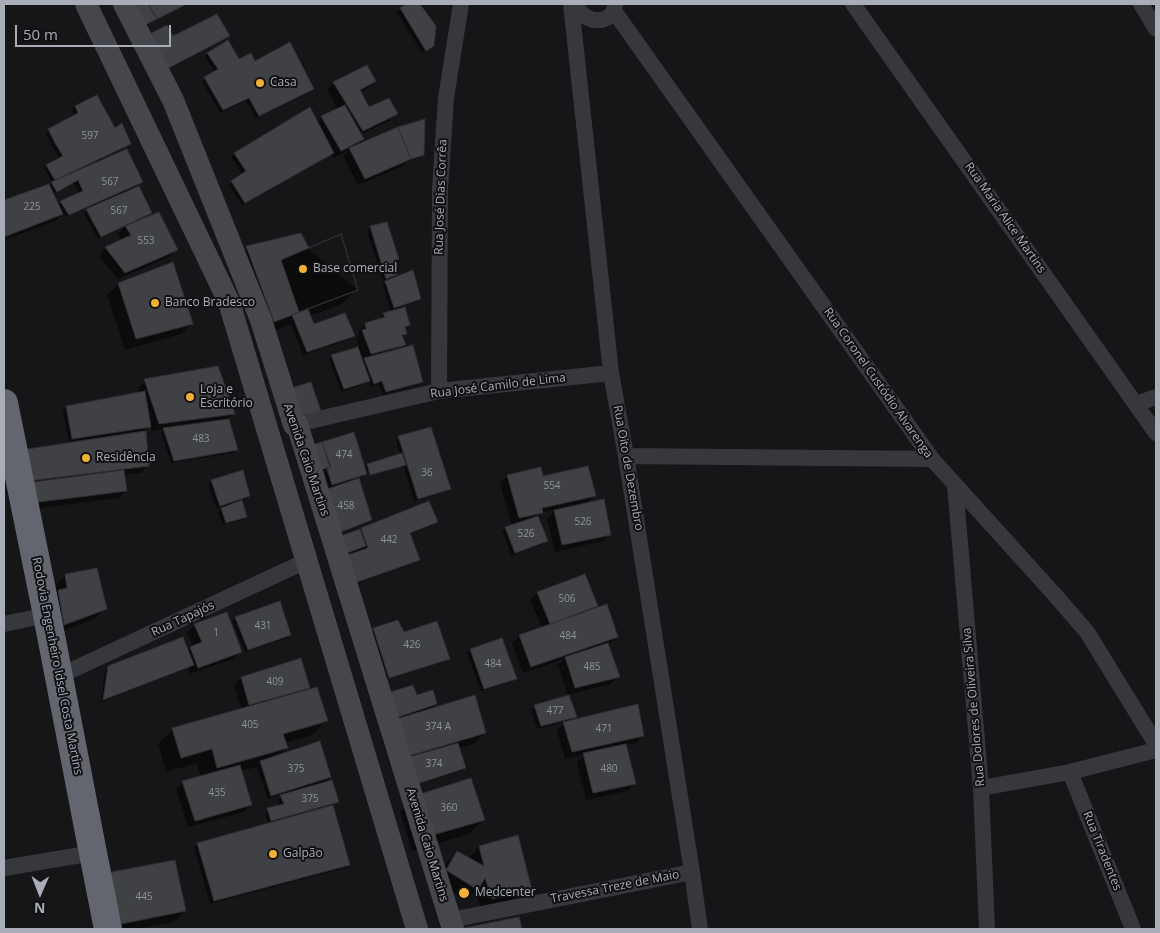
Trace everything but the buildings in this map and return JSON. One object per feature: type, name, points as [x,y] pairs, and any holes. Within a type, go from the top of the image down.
[{"type":"highway","name":"Rodovia Engenheiro Idsel Costa Martins","points":[[4,403],[108,929]]},
{"type":"main road","name":"Avenida Caio Martins","points":[[86,4],[229,302],[417,929]]},
{"type":"main road","name":"Avenida Caio Martins","points":[[124,4],[173,100],[261,320],[294,425],[297,424],[452,925]]},
{"type":"street","name":"Rua José Dias Corrêa","points":[[440,391],[440,180],[446,98],[461,4]]},
{"type":"street","points":[[572,4],[584,16],[593,20],[602,20],[610,17],[614,7]]},
{"type":"street","name":"Rua Oito de Dezembro","points":[[572,4],[611,373],[626,456],[700,929]]},
{"type":"street","name":"Rua Maria Alice Martins","points":[[853,4],[1156,433]]},
{"type":"street","points":[[1141,4],[1156,29]]},
{"type":"street","name":"Rua Coronel Custódio Alvarenga","points":[[614,7],[932,459],[1087,632],[1156,744]]},
{"type":"street","name":"Rua José Camilo de Lima","points":[[297,424],[440,391],[611,373]]},
{"type":"street","points":[[1136,404],[1156,397]]},
{"type":"street","points":[[626,456],[932,459]]},
{"type":"street","name":"Rua Dolores de Oliveira Silva","points":[[955,485],[981,788],[987,929]]},
{"type":"street","name":"Rua Tapajós","points":[[59,676],[306,561]]},
{"type":"street","points":[[4,624],[47,615]]},
{"type":"street","points":[[981,788],[1070,772],[1156,750]]},
{"type":"street","name":"Rua Tiradentes","points":[[1070,772],[1133,929]]},
{"type":"street","points":[[4,868],[93,854]]},
{"type":"street","name":"Travessa Treze de Maio","points":[[452,925],[692,872]]},
{"type":"place","name":"Casa","points":[[260,83]]},
{"type":"place","name":"Base comercial","points":[[303,269]]},
{"type":"place","name":"Banco Bradesco","points":[[155,303]]},
{"type":"place","name":"Loja e Escritório","points":[[190,397]]},
{"type":"place","name":"Residência","points":[[86,458]]},
{"type":"place","name":"Galpão","points":[[273,854]]},
{"type":"place","name":"Medcenter","points":[[464,893]]}]
